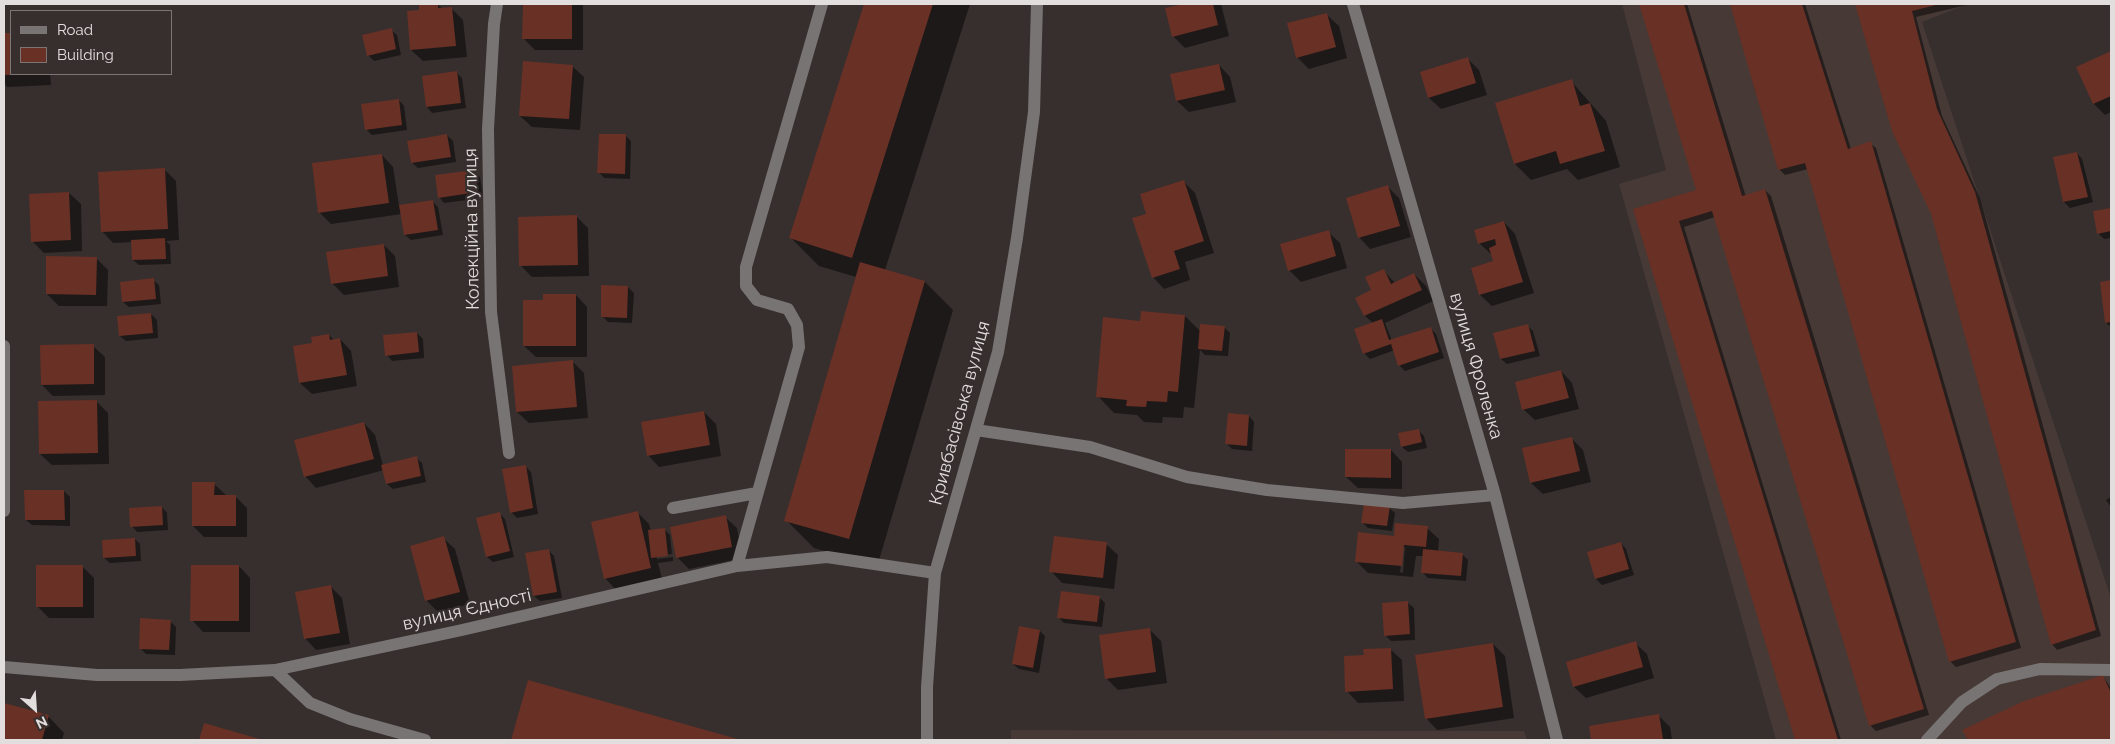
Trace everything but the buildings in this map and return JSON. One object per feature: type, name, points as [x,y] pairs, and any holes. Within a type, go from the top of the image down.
[{"type":"street","name":"Колекційна вулиця","points":[[498,4],[494,24],[488,130],[491,312],[509,453]]},
{"type":"street","points":[[737,566],[799,347],[797,325],[788,309],[757,300],[746,286],[746,267],[822,4]]},
{"type":"street","name":"Кривбасівська вулиця","points":[[927,740],[927,687],[935,573],[998,352],[1017,238],[1034,112],[1037,4]]},
{"type":"street","name":"вулиця Фроленка","points":[[1353,4],[1495,496],[1557,740]]},
{"type":"street","points":[[4,346],[4,511]]},
{"type":"street","points":[[976,430],[1090,447],[1187,477],[1267,490],[1403,502],[1495,496]]},
{"type":"street","points":[[673,508],[757,493]]},
{"type":"street","name":"вулиця Єдності","points":[[4,667],[97,675],[180,676],[275,670],[462,630],[737,566],[827,557],[935,573]]},
{"type":"street","points":[[1927,740],[1962,702],[1997,679],[2040,669],[2111,670]]},
{"type":"street","points":[[275,670],[310,703],[350,719],[425,740]]},
{"type":"shaded area","points":[[1622,4],[1968,4],[1922,22],[2111,598],[2111,740],[1776,740],[1619,184],[1666,170]]},
{"type":"shaded area","points":[[1011,730],[1524,731],[1527,740],[1011,740]]}]
